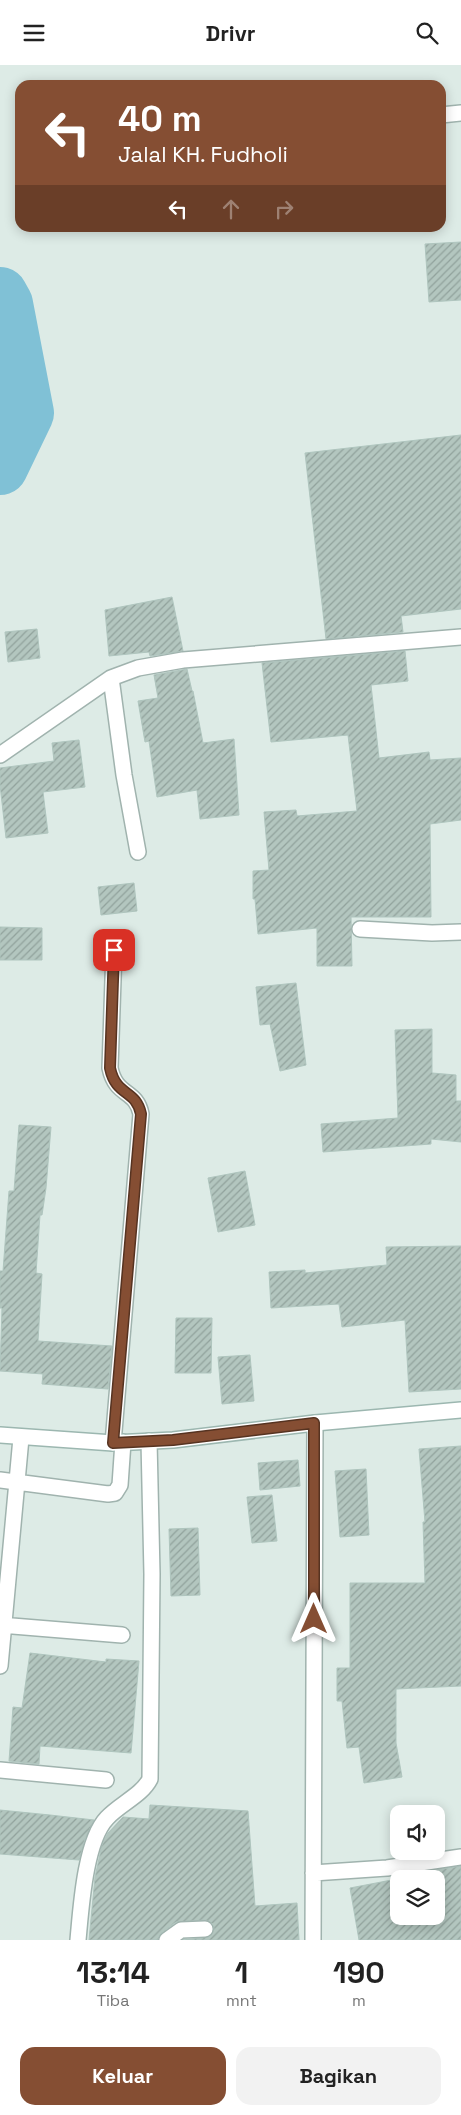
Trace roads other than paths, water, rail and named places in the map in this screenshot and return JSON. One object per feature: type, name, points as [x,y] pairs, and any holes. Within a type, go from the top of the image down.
[{"type":"street","points":[[446,114],[461,113]]},
{"type":"street","points":[[0,755],[111,678],[138,668],[183,661],[461,637]]},
{"type":"street","points":[[111,678],[124,775],[138,852]]},
{"type":"street","points":[[360,929],[432,933],[461,932]]},
{"type":"street","points":[[0,1480],[108,1494],[115,1493],[120,1485],[118,1443],[141,1114],[139,1106],[134,1099],[119,1089],[110,1068],[114,950]]},
{"type":"street","points":[[0,1435],[21,1438],[118,1443],[173,1440],[314,1423],[461,1410]]},
{"type":"street","points":[[313,1940],[314,1423]]},
{"type":"street","points":[[0,1666],[2,1625],[21,1438]]},
{"type":"street","points":[[78,1940],[87,1872],[94,1840],[99,1829],[117,1808],[143,1789],[150,1779],[152,1574],[149,1441]]},
{"type":"street","points":[[2,1625],[122,1635]]},
{"type":"street","points":[[0,1769],[106,1780]]},
{"type":"street","points":[[313,1873],[387,1868],[461,1857]]},
{"type":"street","points":[[167,1940],[181,1930],[205,1929]]},
{"type":"waterway","points":[[0,295],[5,304],[26,413],[0,467]]}]
